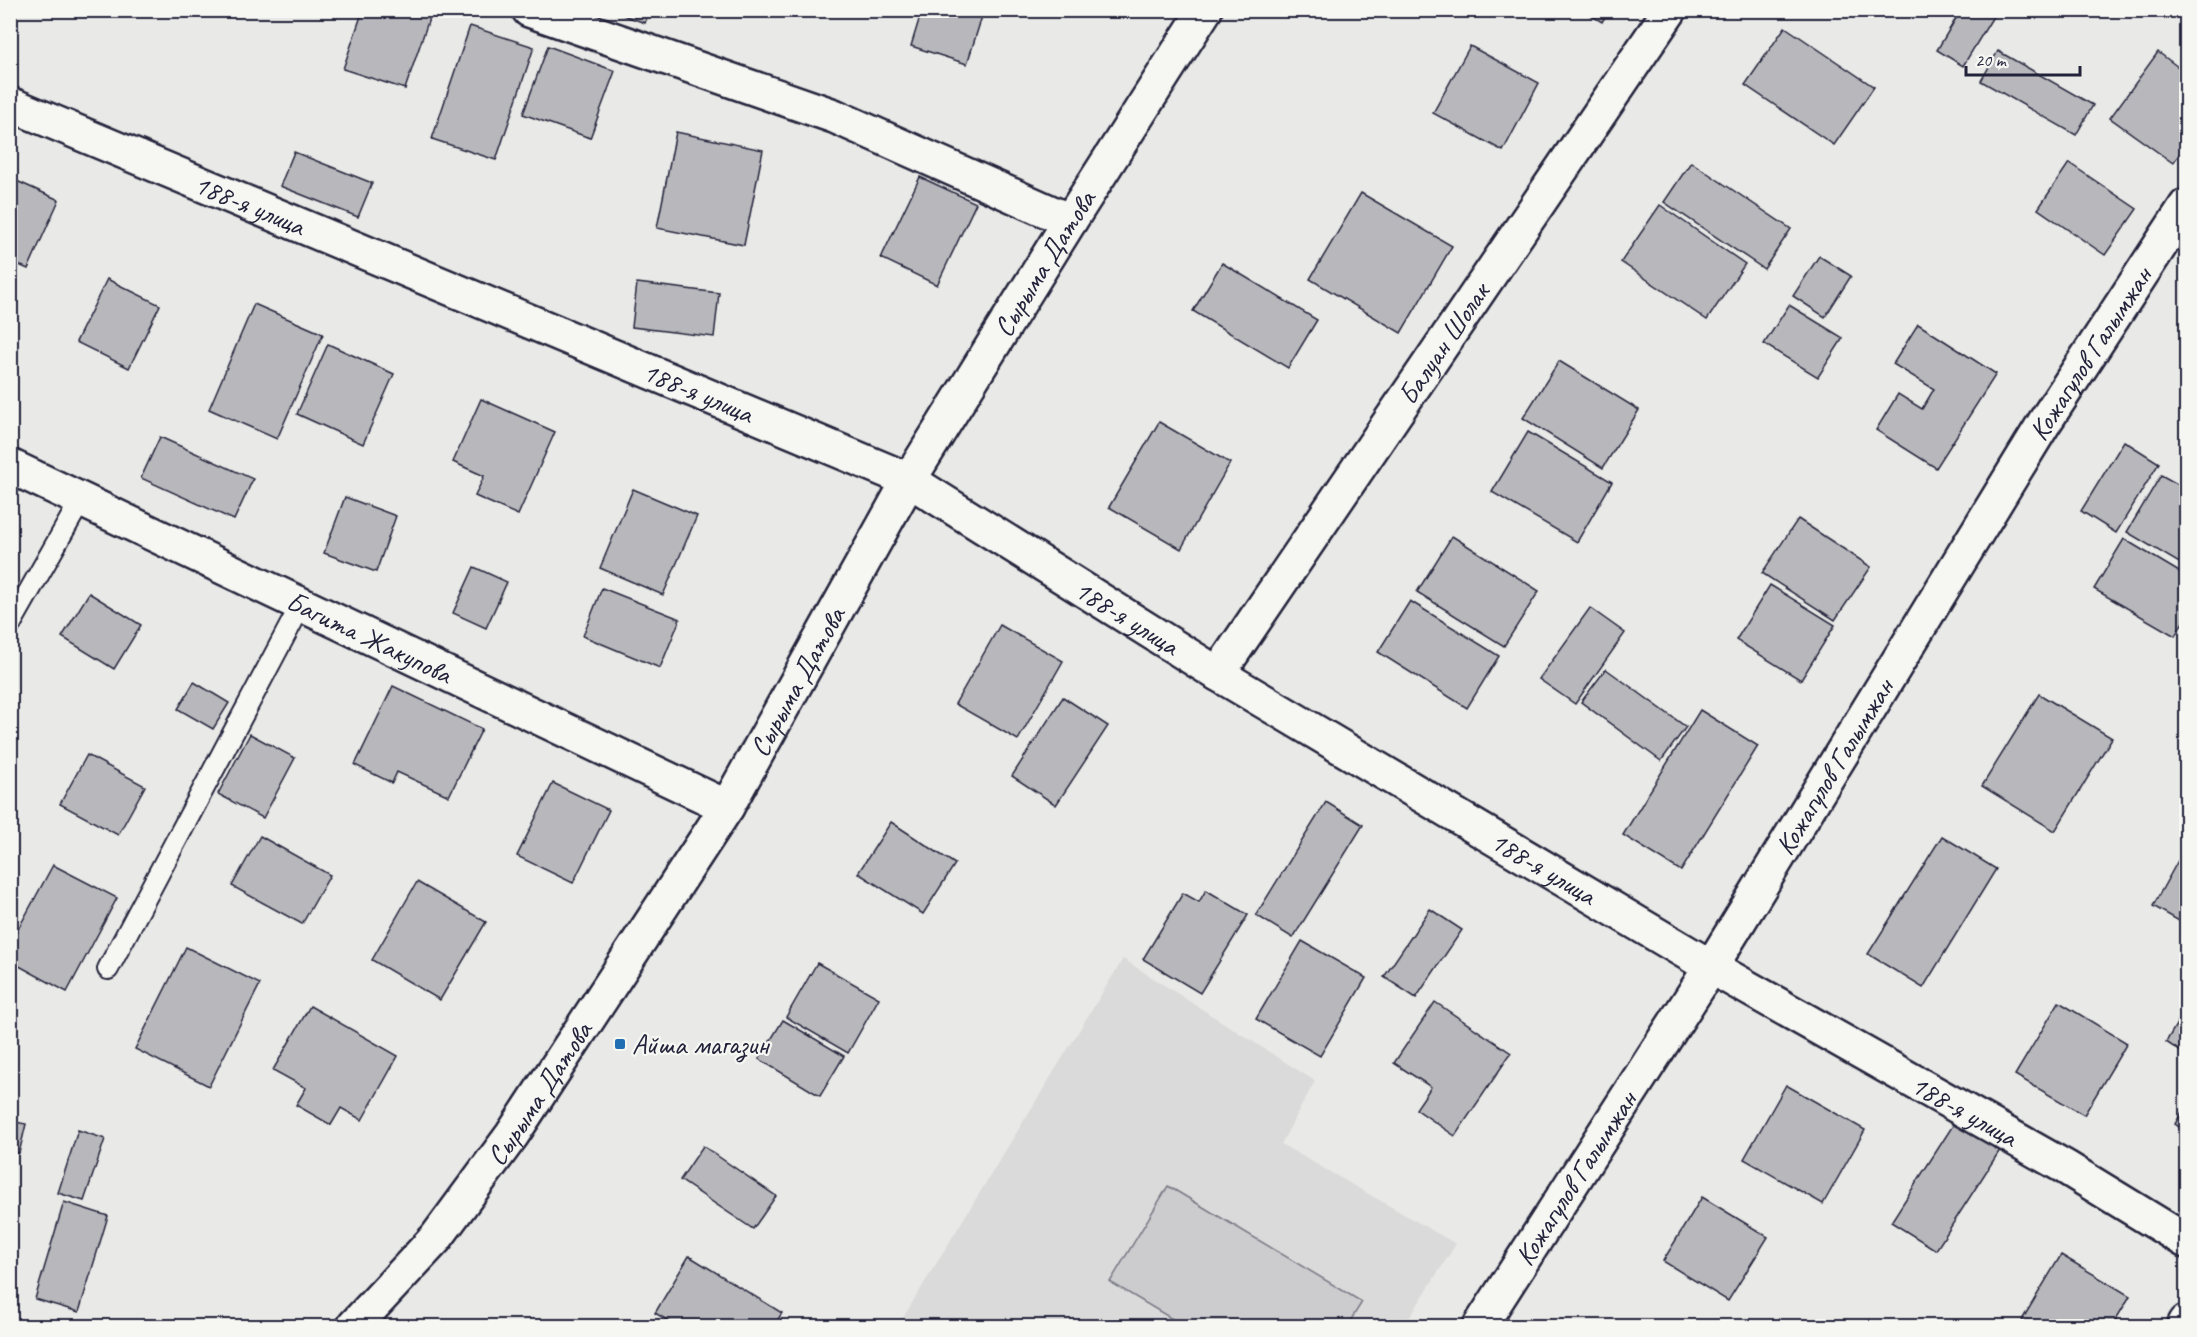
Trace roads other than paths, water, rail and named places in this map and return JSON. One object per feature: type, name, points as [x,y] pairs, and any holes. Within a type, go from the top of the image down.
[{"type":"street","points":[[529,10],[834,116],[1070,221]]},
{"type":"street","name":"Сырыма Датова","points":[[354,1326],[436,1238],[505,1144],[727,807],[909,480],[1204,10]]},
{"type":"street","name":"Балуан Шолак","points":[[1218,674],[1670,10]]},
{"type":"street","name":"188-я улица","points":[[10,104],[909,480],[1218,674],[1711,967],[2065,1167],[2187,1241]]},
{"type":"street","name":"Кожагулов Галымжан","points":[[1480,1326],[1711,967],[2044,423],[2187,206]]},
{"type":"street","name":"Багита Жакупова","points":[[10,466],[727,807]]},
{"type":"street","points":[[2184,1326],[2187,1322]]},
{"type":"lane","points":[[10,625],[81,500]]},
{"type":"lane","points":[[108,969],[301,605]]},
{"type":"place","name":"Айша магазин","points":[[620,1044]]}]
